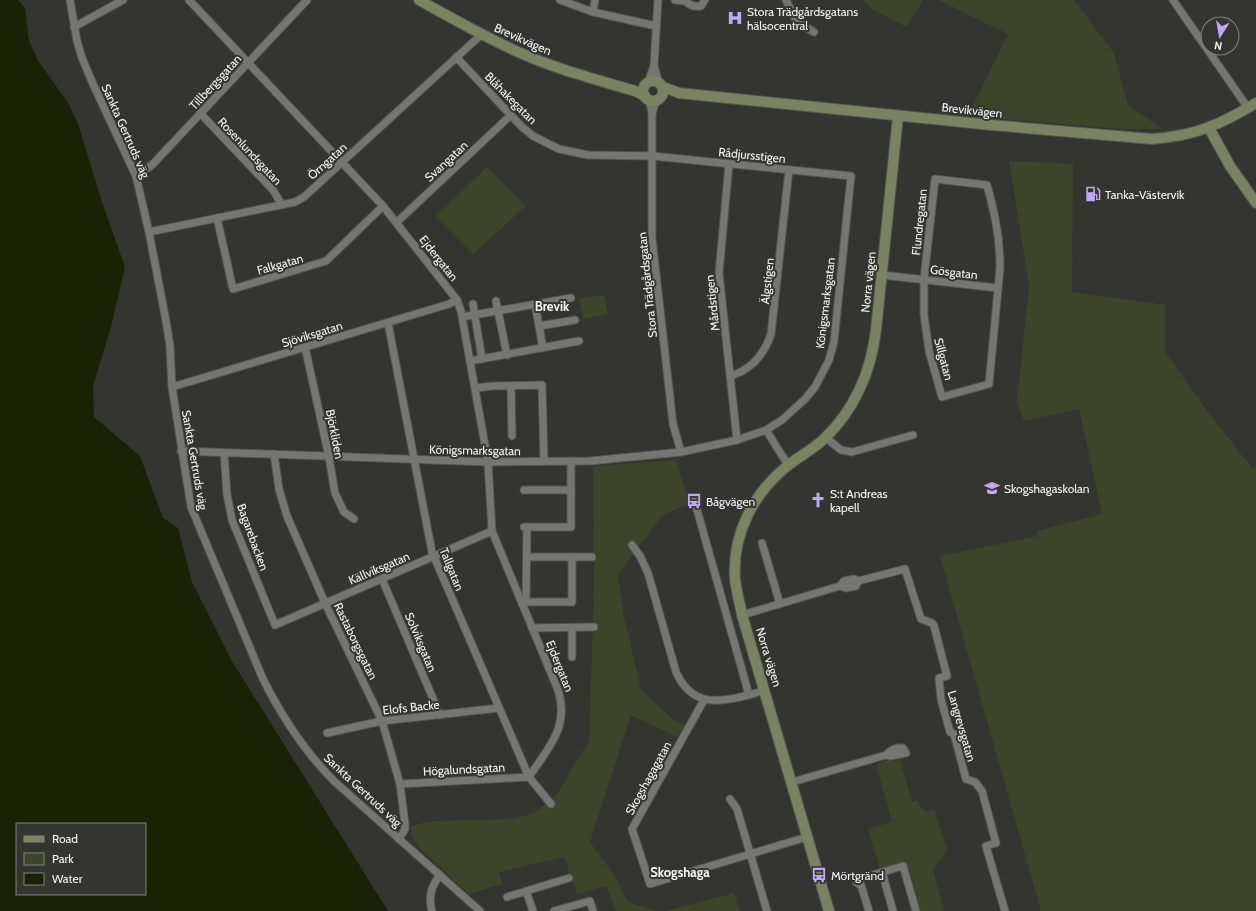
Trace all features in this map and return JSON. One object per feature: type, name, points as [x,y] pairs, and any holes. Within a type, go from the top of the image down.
[{"type":"street","name":"Sankta Gertruds väg","points":[[70,0],[74,27],[82,58],[136,176],[149,232],[166,321],[170,346],[172,387],[188,497],[195,520],[263,679],[290,728],[321,768],[334,782],[480,911]]},
{"type":"street","points":[[74,27],[122,0]]},
{"type":"street","name":"Ejdergatan","points":[[189,0],[383,206],[457,300],[462,317],[488,462],[492,531],[524,603],[532,628],[562,701],[561,720],[558,730],[529,777]]},
{"type":"street","name":"Tillbergsgatan","points":[[136,176],[152,165],[307,0]]},
{"type":"street","name":"Brevikvägen","points":[[419,0],[517,52],[550,65],[593,80],[622,87],[653,91],[1141,139],[1184,136],[1209,128],[1252,105]]},
{"type":"street","points":[[560,0],[593,12],[656,26]]},
{"type":"street","points":[[593,12],[595,0]]},
{"type":"street","points":[[653,91],[658,0]]},
{"type":"street","points":[[675,0],[685,0],[688,4],[697,6],[701,6],[704,0]]},
{"type":"street","points":[[786,0],[797,22],[814,32]]},
{"type":"street","points":[[1173,0],[1252,105]]},
{"type":"street","name":"Örngatan","points":[[149,232],[282,205],[295,202],[304,197],[482,34]]},
{"type":"street","name":"Blåhakegatan","points":[[456,57],[522,127],[533,136],[553,146],[588,155],[652,156]]},
{"type":"street","name":"Stora Trädgårdsgatan","points":[[653,91],[652,238],[674,424],[680,452]]},
{"type":"street","name":"Rosenlundsgatan","points":[[200,113],[273,190],[282,205]]},
{"type":"street","name":"Svangatan","points":[[397,222],[511,115]]},
{"type":"street","name":"Norra vägen","points":[[830,911],[742,615],[736,584],[735,564],[744,524],[757,498],[770,482],[788,465],[826,438],[852,405],[866,375],[874,344],[898,116]]},
{"type":"street","points":[[1209,128],[1230,166],[1256,203]]},
{"type":"street","name":"Rådjursstigen","points":[[652,156],[851,176]]},
{"type":"street","name":"Mårdstigen","points":[[729,164],[719,272],[737,440]]},
{"type":"street","name":"Älgstigen","points":[[731,376],[741,373],[756,362],[768,344],[771,334],[790,170]]},
{"type":"street","name":"Königsmarksgatan","points":[[181,451],[488,462],[590,461],[680,452],[737,440],[766,430],[782,420],[805,399],[815,387],[829,360],[834,342],[851,176]]},
{"type":"street","name":"Flundregatan","points":[[924,279],[934,180],[987,185],[998,234],[1000,268],[998,288]]},
{"type":"street","name":"Falkgatan","points":[[217,218],[233,289],[326,261],[383,206]]},
{"type":"street","name":"Gösgatan","points":[[882,275],[998,288]]},
{"type":"street","name":"Sillgatan","points":[[924,279],[923,300],[925,333],[942,397],[988,384],[998,288]]},
{"type":"street","points":[[462,317],[571,298]]},
{"type":"street","name":"Sjöviksgatan","points":[[172,387],[388,323],[457,300]]},
{"type":"street","points":[[496,300],[507,355]]},
{"type":"street","points":[[473,304],[482,359]]},
{"type":"street","points":[[535,304],[543,348]]},
{"type":"street","points":[[539,326],[575,320]]},
{"type":"street","name":"Tallgatan","points":[[388,323],[434,556],[529,777],[550,804]]},
{"type":"street","points":[[470,361],[579,341]]},
{"type":"street","name":"Björkliden","points":[[305,347],[330,457],[335,493],[344,512],[354,519]]},
{"type":"street","points":[[475,388],[542,385],[544,461]]},
{"type":"street","points":[[511,386],[512,436]]},
{"type":"street","points":[[766,430],[788,465]]},
{"type":"street","points":[[826,438],[841,450],[852,452],[914,435]]},
{"type":"street","name":"Bagarebacken","points":[[224,453],[227,494],[232,520],[275,625]]},
{"type":"street","name":"Rastaborgsgatan","points":[[274,454],[282,502],[325,603],[382,721],[400,784],[405,829],[399,839]]},
{"type":"street","name":"Ejdergatan","points":[[524,603],[527,557],[526,527],[571,527],[571,461]]},
{"type":"street","points":[[524,490],[571,490]]},
{"type":"street","points":[[694,499],[749,695]]},
{"type":"street","name":"Källviksgatan","points":[[275,625],[492,531]]},
{"type":"street","points":[[742,615],[780,604],[762,544]]},
{"type":"street","points":[[632,545],[640,556],[648,572],[679,680],[689,690],[704,700],[720,701],[765,690]]},
{"type":"street","points":[[527,557],[592,557]]},
{"type":"street","points":[[524,603],[572,602],[572,557]]},
{"type":"street","name":"Langrevsgatan","points":[[780,604],[840,586],[846,588],[856,586],[858,581],[905,569],[921,619],[932,623],[934,626],[947,676],[939,678],[941,699],[950,732],[954,734],[966,779],[975,782],[982,791],[996,843],[986,846],[1005,911]]},
{"type":"street","name":"Solviksgatan","points":[[382,579],[440,715]]},
{"type":"street","name":"Ejdergatan","points":[[532,628],[594,627]]},
{"type":"street","name":"Ejdergatan","points":[[572,628],[572,657]]},
{"type":"street","name":"Skogshagagatan","points":[[704,700],[632,829],[650,884],[808,837]]},
{"type":"street","name":"Elofs Backe","points":[[327,733],[382,721],[499,708]]},
{"type":"street","points":[[792,782],[886,755]]},
{"type":"street","name":"Högalundsgatan","points":[[400,784],[529,777]]},
{"type":"street","points":[[730,799],[737,808],[768,911]]},
{"type":"street","points":[[869,911],[861,885],[857,883],[860,878],[903,866],[916,911]]},
{"type":"street","points":[[882,872],[893,911]]},
{"type":"street","points":[[432,911],[430,892],[432,886],[440,875]]},
{"type":"street","points":[[507,897],[569,878]]},
{"type":"street","points":[[526,891],[533,911]]},
{"type":"street","points":[[554,911],[590,901],[592,911]]},
{"type":"green space","points":[[863,0],[923,0],[907,27],[872,9]]},
{"type":"green space","points":[[938,0],[1074,0],[1114,53],[1128,105],[1163,129],[1120,129],[968,116],[1008,34]]},
{"type":"green space","points":[[1009,161],[1073,164],[1072,292],[1165,305],[1165,352],[1211,416],[1253,469],[1256,466],[1256,911],[1041,911],[940,556],[1038,536],[1037,531],[1102,514],[1079,409],[1024,421],[1017,403],[1029,286]]},
{"type":"green space","points":[[487,167],[526,206],[473,254],[435,216]]},
{"type":"green space","points":[[604,295],[608,314],[583,319],[579,298]]},
{"type":"green space","points":[[676,460],[689,503],[662,516],[618,574],[622,607],[641,690],[674,720],[685,725],[677,737],[631,715],[590,842],[615,876],[628,902],[657,911],[616,911],[606,886],[577,894],[564,857],[499,872],[502,884],[469,894],[421,849],[411,835],[411,826],[433,821],[514,819],[535,812],[555,797],[589,741],[594,588],[593,466]]},
{"type":"green space","points":[[890,759],[895,761],[900,760],[912,802],[918,800],[920,807],[927,812],[934,810],[947,850],[933,870],[944,910],[943,911],[918,911],[904,863],[880,869],[868,829],[892,822],[876,764]]},
{"type":"green space","points":[[734,893],[740,911],[666,911]]},
{"type":"water","points":[[0,0],[18,0],[25,8],[29,41],[37,59],[68,103],[78,124],[102,202],[125,267],[111,327],[93,386],[94,417],[140,456],[163,518],[178,528],[192,582],[232,661],[388,911],[0,911]]},
{"type":"place","name":"Stora Trädgårdsgatans hälsocentral","points":[[735,18]]},
{"type":"place","name":"Tanka-Västervik","points":[[1093,194]]},
{"type":"place","name":"Skogshagaskolan","points":[[992,488]]},
{"type":"place","name":"S:t Andreas kapell","points":[[818,500]]},
{"type":"place","name":"Bågvägen","points":[[694,501]]},
{"type":"place","name":"Mörtgränd","points":[[819,875]]},
{"type":"district","name":"Brevik","points":[[552,306]]},
{"type":"district","name":"Skogshaga","points":[[680,872]]}]
